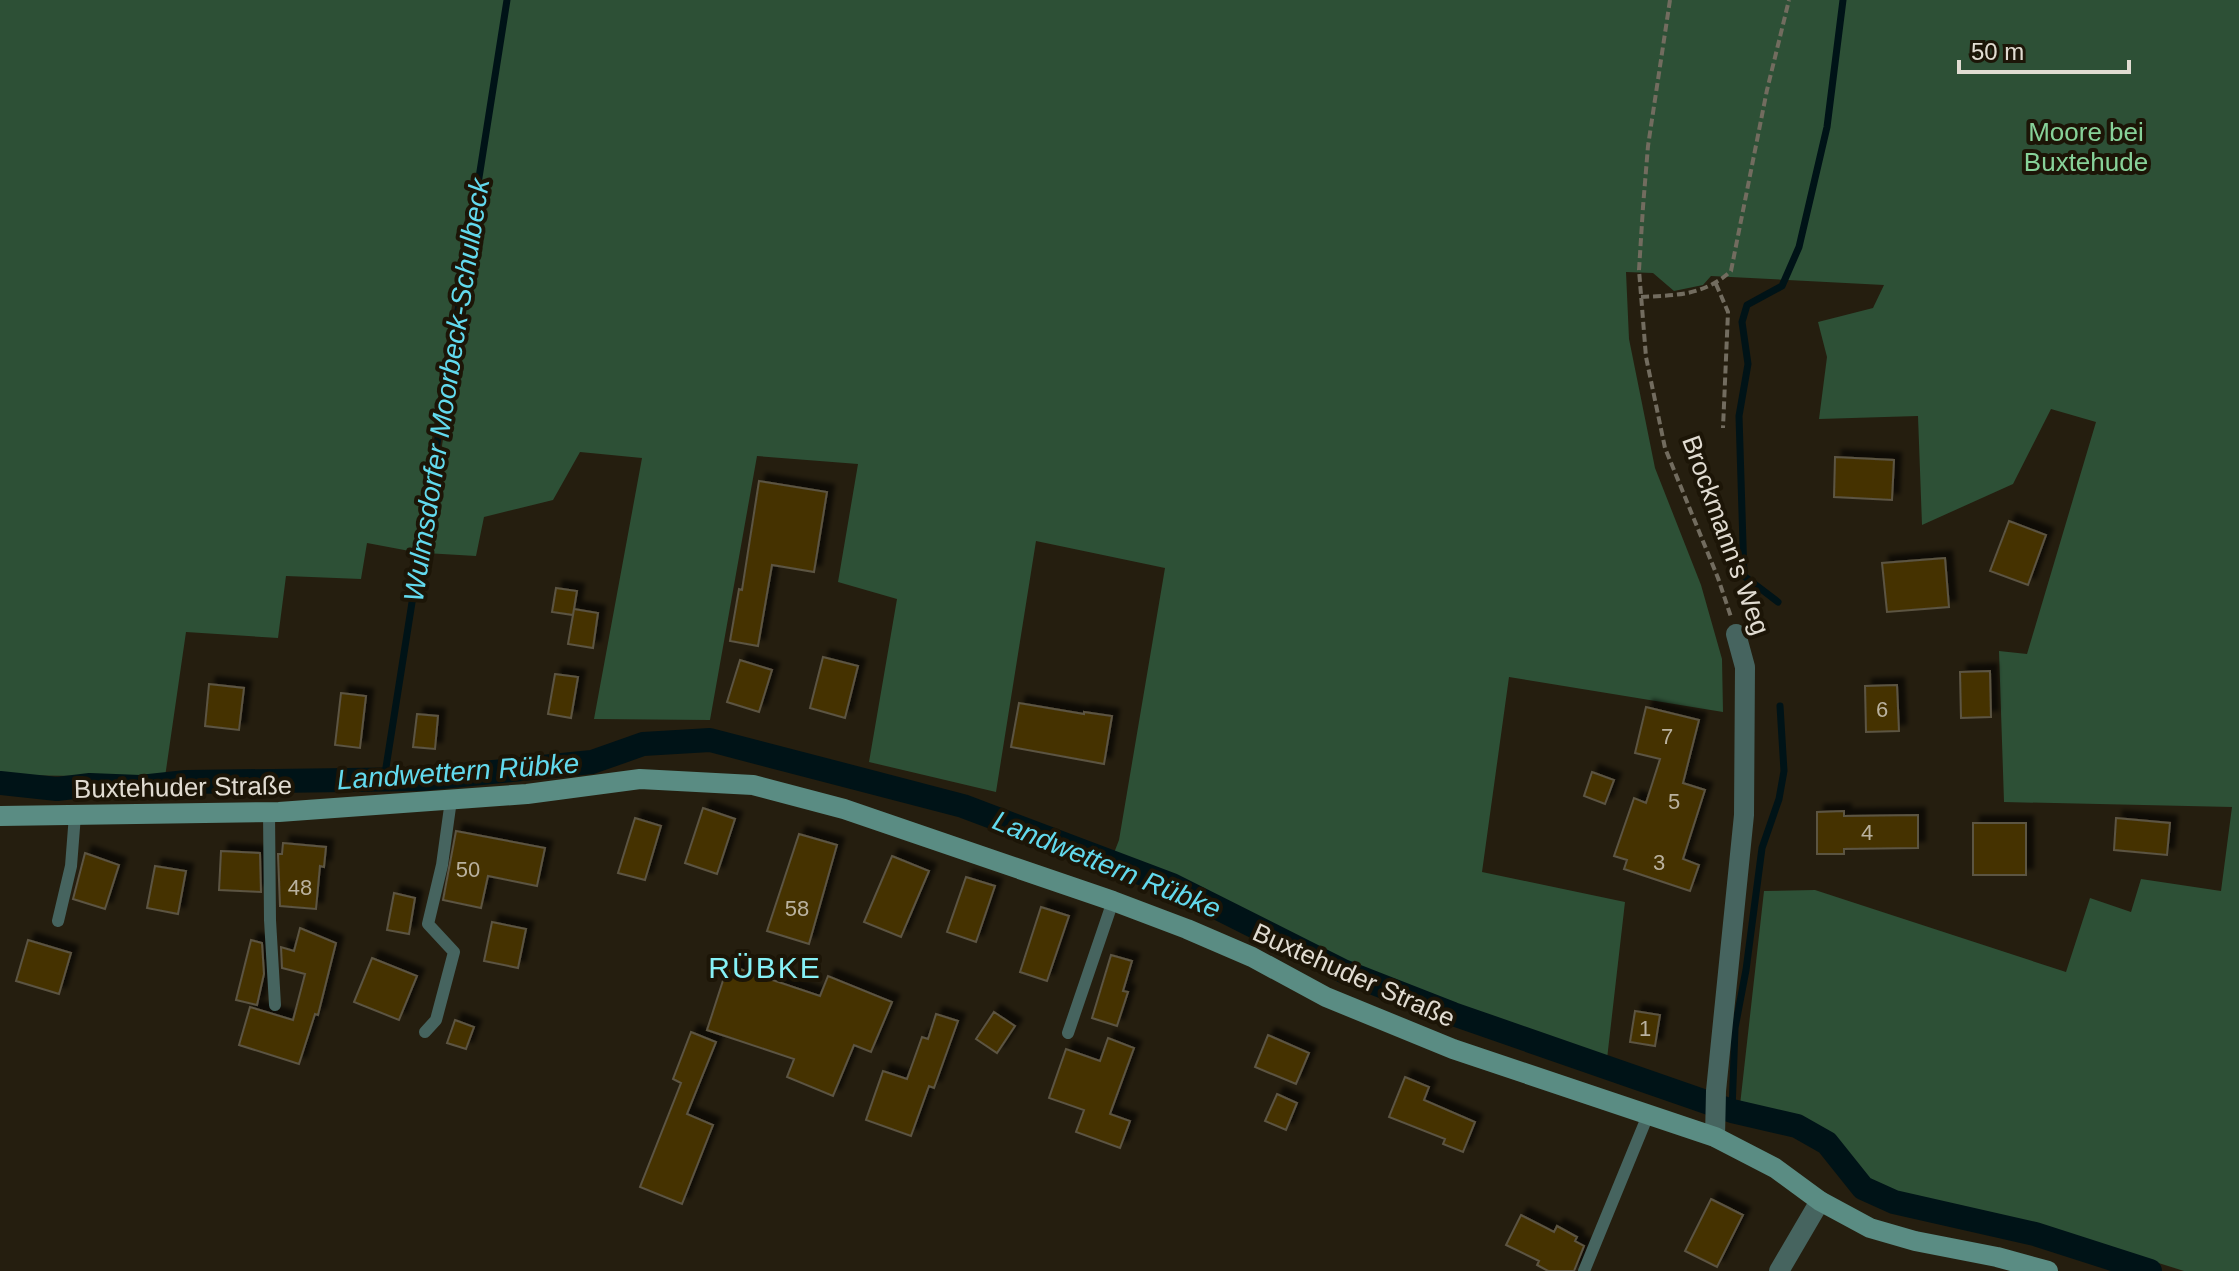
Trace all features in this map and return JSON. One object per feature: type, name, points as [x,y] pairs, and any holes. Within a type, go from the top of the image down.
[{"type":"street","name":"Brockmann's Weg","points":[[1715,1128],[1716,1091],[1744,815],[1745,667],[1736,634]]},
{"type":"street","name":"Buxtehuder Straße","points":[[0,816],[269,812],[527,794],[640,779],[753,785],[844,809],[1113,901],[1252,957],[1326,997],[1439,1043],[1648,1115],[1715,1128],[1820,1201],[1870,1228],[2048,1271]]},
{"type":"street","points":[[1779,1271],[1820,1201]]},
{"type":"lane","points":[[425,1032],[436,1020],[454,952],[428,924],[442,865],[451,800]]},
{"type":"lane","points":[[269,812],[275,1005]]},
{"type":"lane","points":[[58,921],[71,866],[75,815]]},
{"type":"lane","points":[[1068,1033],[1113,901]]},
{"type":"lane","points":[[1584,1271],[1648,1115]]},
{"type":"path","name":"Brockmann's Weg","points":[[1670,0],[1648,146],[1639,270],[1646,357],[1665,448],[1718,578],[1736,634]]},
{"type":"path","points":[[1641,297],[1689,294],[1716,284],[1731,271],[1767,90],[1789,0]]},
{"type":"path","points":[[1716,284],[1728,312],[1723,428]]},
{"type":"green space","name":"Moore bei Buxtehude","points":[[0,0],[2239,0],[2239,1271],[2184,1271],[2047,1228],[1896,1197],[1867,1185],[1835,1141],[1804,1122],[1740,1105],[1764,891],[1815,890],[2066,972],[2090,898],[2131,912],[2141,879],[2221,891],[2232,807],[2004,802],[1999,651],[2027,654],[2096,422],[2051,409],[2013,484],[1922,525],[1918,416],[1819,419],[1827,357],[1818,322],[1873,308],[1884,285],[1711,276],[1703,285],[1674,291],[1653,273],[1626,272],[1629,339],[1655,468],[1701,585],[1722,659],[1723,712],[1509,677],[1482,872],[1625,902],[1607,1059],[1456,1006],[1317,951],[1114,853],[1119,840],[1165,568],[1036,541],[996,792],[869,762],[897,599],[838,582],[858,464],[757,456],[710,720],[594,719],[642,458],[580,452],[553,500],[484,517],[476,556],[425,553],[479,212],[466,212],[415,552],[367,543],[361,579],[286,576],[278,638],[186,632],[165,777],[0,775]]},
{"type":"building","points":[[1835,457],[1894,460],[1892,500],[1834,497]]},
{"type":"building","points":[[759,481],[827,492],[814,572],[772,565],[758,646],[730,641],[739,589],[742,590]]},
{"type":"building","points":[[2009,521],[2046,535],[2028,585],[1990,571]]},
{"type":"building","points":[[1945,558],[1949,607],[1887,612],[1882,563]]},
{"type":"building","points":[[556,588],[577,591],[573,615],[552,612]]},
{"type":"building","points":[[574,609],[598,613],[593,648],[568,644]]},
{"type":"building","points":[[823,657],[858,666],[845,718],[810,708]]},
{"type":"building","points":[[740,660],[772,670],[759,712],[727,702]]},
{"type":"building","points":[[1990,671],[1991,717],[1961,718],[1960,672]]},
{"type":"building","points":[[555,674],[578,677],[571,718],[548,714]]},
{"type":"building","points":[[209,684],[244,688],[239,730],[205,726]]},
{"type":"building","points":[[1897,685],[1899,731],[1866,732],[1865,686]]},
{"type":"building","points":[[341,693],[366,696],[360,748],[335,745]]},
{"type":"building","points":[[1019,703],[1112,716],[1104,764],[1011,747]]},
{"type":"building","points":[[1646,707],[1699,720],[1683,783],[1705,790],[1683,859],[1699,865],[1690,891],[1624,869],[1627,860],[1614,856],[1634,798],[1646,803],[1660,759],[1635,753]]},
{"type":"building","points":[[417,714],[438,716],[435,749],[413,747]]},
{"type":"building","points":[[1592,772],[1614,780],[1605,804],[1584,796]]},
{"type":"building","points":[[703,808],[735,819],[717,874],[685,863]]},
{"type":"building","points":[[1844,811],[1844,816],[1918,815],[1918,848],[1844,849],[1844,854],[1817,854],[1817,812]]},
{"type":"building","points":[[635,818],[661,826],[645,880],[618,873]]},
{"type":"building","points":[[2116,818],[2170,823],[2167,855],[2114,850]]},
{"type":"building","points":[[1973,823],[2026,823],[2026,875],[1973,875]]},
{"type":"building","points":[[456,831],[545,848],[537,886],[488,876],[481,908],[443,900]]},
{"type":"building","points":[[799,834],[837,845],[809,944],[767,931]]},
{"type":"building","points":[[283,843],[326,847],[324,867],[320,866],[316,909],[280,906],[278,854],[282,854]]},
{"type":"building","points":[[221,851],[260,853],[261,892],[219,890]]},
{"type":"building","points":[[85,853],[119,865],[105,909],[73,899]]},
{"type":"building","points":[[892,856],[929,871],[901,937],[864,922]]},
{"type":"building","points":[[155,866],[186,871],[178,914],[147,908]]},
{"type":"building","points":[[966,877],[995,886],[976,942],[947,932]]},
{"type":"building","points":[[394,893],[415,898],[409,934],[387,930]]},
{"type":"building","points":[[1041,907],[1069,916],[1047,981],[1020,972]]},
{"type":"building","points":[[492,922],[526,929],[518,968],[484,961]]},
{"type":"building","points":[[300,928],[336,943],[318,1015],[315,1014],[299,1064],[239,1045],[250,1007],[293,1020],[305,974],[282,968],[281,947],[294,951]]},
{"type":"building","points":[[28,940],[71,953],[59,994],[16,981]]},
{"type":"building","points":[[251,940],[262,943],[264,974],[257,1005],[236,1000]]},
{"type":"building","points":[[1111,955],[1132,961],[1123,991],[1128,992],[1117,1026],[1092,1018]]},
{"type":"building","points":[[372,958],[417,976],[399,1020],[354,1002]]},
{"type":"building","points":[[728,965],[820,996],[828,976],[892,1002],[871,1052],[854,1045],[833,1096],[787,1077],[794,1059],[707,1030]]},
{"type":"building","points":[[1635,1011],[1660,1015],[1655,1046],[1630,1042]]},
{"type":"building","points":[[994,1012],[1015,1026],[997,1053],[976,1039]]},
{"type":"building","points":[[936,1014],[958,1021],[934,1088],[929,1086],[911,1136],[866,1120],[883,1071],[907,1079],[922,1037],[928,1039]]},
{"type":"building","points":[[455,1020],[474,1027],[466,1049],[447,1043]]},
{"type":"building","points":[[691,1032],[716,1042],[687,1114],[713,1125],[682,1204],[640,1187],[681,1083],[673,1079]]},
{"type":"building","points":[[1268,1035],[1309,1053],[1296,1084],[1255,1067]]},
{"type":"building","points":[[1108,1038],[1134,1048],[1110,1114],[1130,1121],[1120,1148],[1076,1132],[1084,1110],[1049,1098],[1066,1049],[1100,1061]]},
{"type":"building","points":[[1405,1077],[1429,1087],[1424,1100],[1475,1122],[1463,1152],[1443,1144],[1445,1139],[1389,1117]]},
{"type":"building","points":[[1277,1094],[1297,1103],[1286,1130],[1265,1121]]},
{"type":"building","points":[[1711,1199],[1743,1215],[1717,1267],[1685,1251]]},
{"type":"building","points":[[1521,1215],[1554,1232],[1557,1226],[1577,1237],[1575,1241],[1584,1246],[1574,1271],[1548,1271],[1537,1265],[1539,1261],[1506,1245]]},
{"type":"waterway","name":"Wulmsdorfer Moorbeck-Schulbeck","points":[[384,780],[507,0]]},
{"type":"waterway","points":[[1778,602],[1744,576],[1739,416],[1748,364],[1742,322],[1747,305],[1782,286],[1799,247],[1827,127],[1843,0]]},
{"type":"waterway","points":[[1732,1111],[1735,1028],[1762,848],[1779,799],[1784,771],[1780,706]]},
{"type":"waterway","name":"Landwettern Rübke","points":[[0,783],[57,789],[90,785],[140,787],[186,782],[422,779],[592,762],[643,744],[710,740],[963,806],[1172,885],[1343,971],[1453,1014],[1732,1111],[1797,1126],[1827,1143],[1863,1188],[1894,1202],[2035,1234],[2150,1271]]},
{"type":"district","name":"RÜBKE","points":[[765,968]]}]
